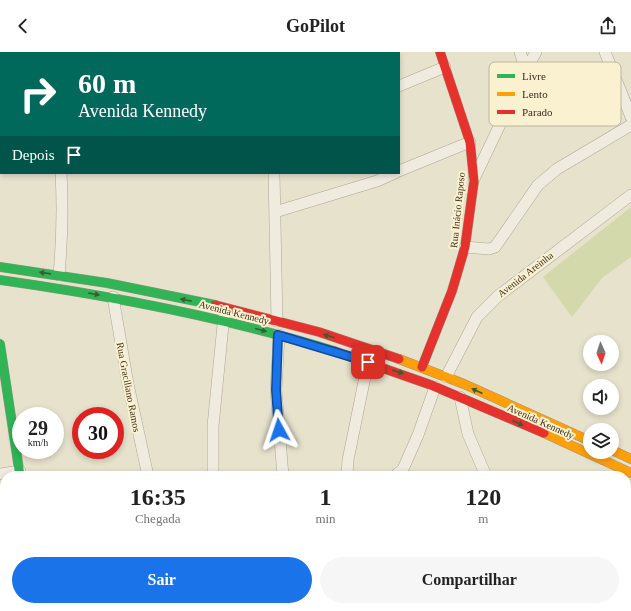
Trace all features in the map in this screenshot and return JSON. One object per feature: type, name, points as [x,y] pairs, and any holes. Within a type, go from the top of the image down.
[{"type":"main road","name":"Rua Inácio Raposo","points":[[422,367],[452,291],[466,247],[474,181],[470,142],[440,52]]},
{"type":"main road","name":"Avenida Kennedy","points":[[0,267],[59,275],[113,285],[225,308],[277,321],[355,344],[422,367],[583,438]]},
{"type":"main road","name":"Avenida Kennedy","points":[[0,280],[113,297],[223,320],[368,362],[460,397],[626,471]]},
{"type":"main road","points":[[0,344],[20,471]]},
{"type":"main road","points":[[619,453],[631,459]]},
{"type":"street","points":[[520,52],[523,62]]},
{"type":"street","points":[[530,62],[536,52]]},
{"type":"street","points":[[605,52],[609,62]]},
{"type":"street","points":[[400,86],[445,67]]},
{"type":"street","points":[[621,92],[631,117]]},
{"type":"street","points":[[466,247],[489,249],[496,247],[538,185],[545,178],[557,169],[631,125]]},
{"type":"street","points":[[474,181],[500,126]]},
{"type":"street","points":[[400,171],[470,142]]},
{"type":"street","points":[[59,275],[63,225],[61,174]]},
{"type":"street","points":[[274,174],[277,321]]},
{"type":"street","points":[[275,212],[377,181],[393,174]]},
{"type":"street","name":"Avenida Areinha","points":[[446,377],[477,316],[498,296],[631,195]]},
{"type":"street","name":"Rua Graciliano Ramos","points":[[113,297],[128,384],[147,471]]},
{"type":"street","points":[[213,471],[213,426],[225,308]]},
{"type":"street","points":[[278,335],[276,390],[283,471]]},
{"type":"street","points":[[347,471],[348,460],[368,362]]},
{"type":"street","points":[[403,471],[435,387]]},
{"type":"street","points":[[460,397],[468,434],[484,471]]},
{"type":"green space","points":[[631,207],[631,257],[602,278],[572,317],[543,277]]},
{"type":"traffic: fast","points":[[0,267],[107,283],[215,305]]},
{"type":"traffic: fast","points":[[0,280],[84,293],[168,309],[251,328],[334,351]]},
{"type":"traffic: fast","points":[[0,344],[19,471]]},
{"type":"traffic: slow","points":[[399,359],[464,384],[583,438]]},
{"type":"traffic: slow","points":[[544,433],[627,471]]},
{"type":"traffic: slow","points":[[619,453],[631,459]]},
{"type":"traffic: jam","points":[[422,367],[452,291],[465,247],[474,181],[470,142],[440,52]]},
{"type":"traffic: jam","points":[[215,305],[319,332],[399,359]]},
{"type":"traffic: jam","points":[[334,351],[431,385],[544,433]]},
{"type":"route","points":[[279,430],[276,390],[278,335],[368,362]]}]
